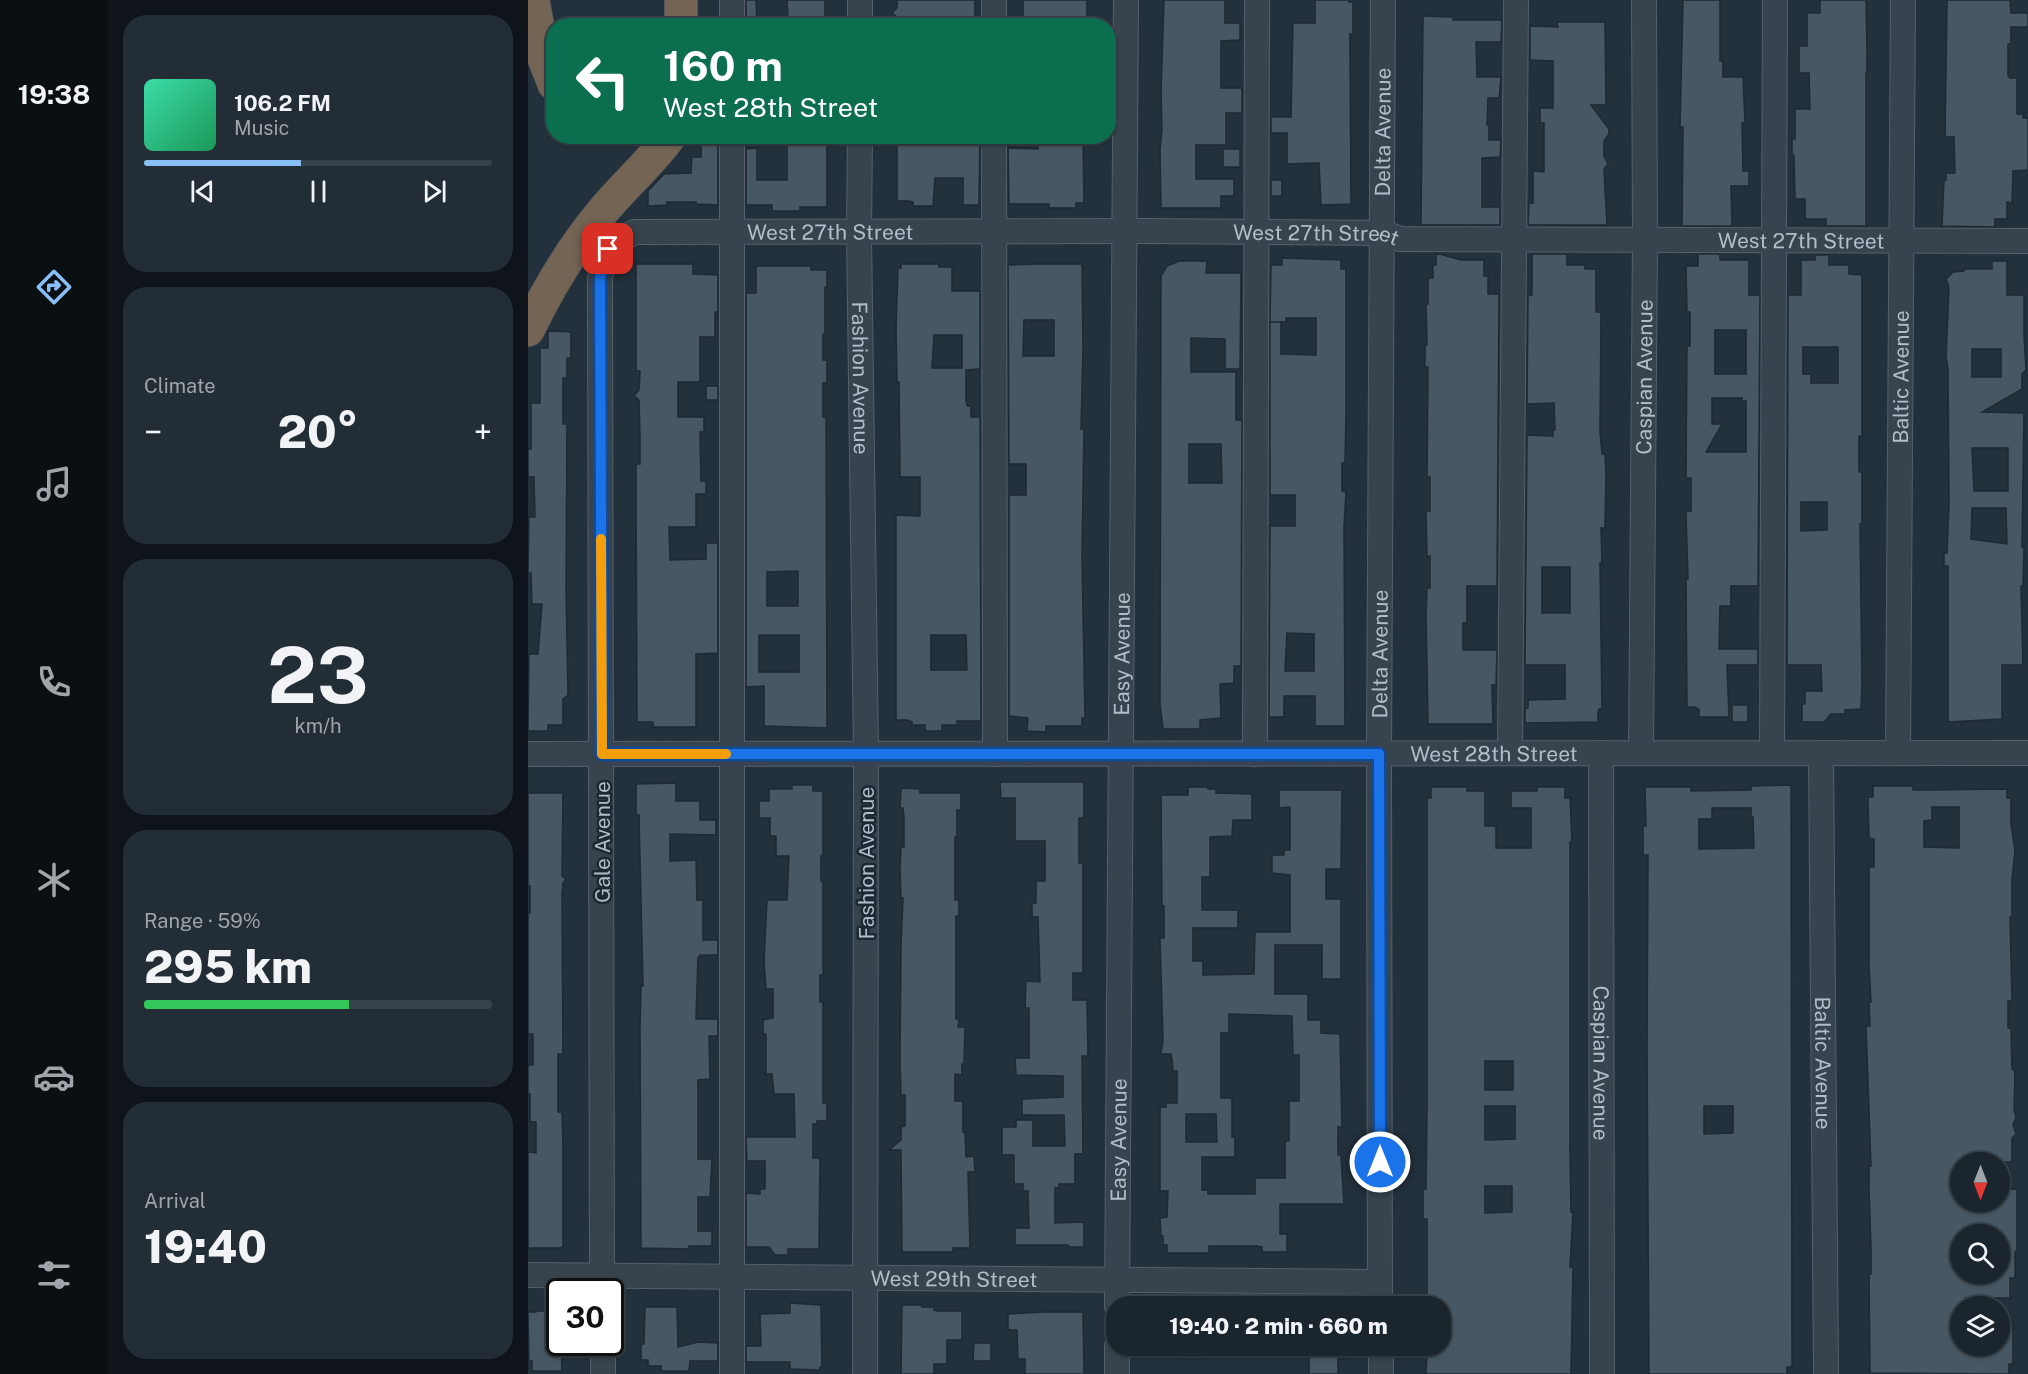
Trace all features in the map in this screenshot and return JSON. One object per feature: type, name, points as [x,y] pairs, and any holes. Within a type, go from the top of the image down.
[{"type":"highway","points":[[533,0],[546,64]]},
{"type":"highway","points":[[681,0],[681,18]]},
{"type":"highway","points":[[697,0],[697,18]]},
{"type":"highway","points":[[528,330],[544,298],[575,247],[600,214],[663,144]]},
{"type":"street","points":[[732,0],[732,18]]},
{"type":"street","points":[[860,18],[861,0]]},
{"type":"street","points":[[994,0],[994,18]]},
{"type":"street","name":"Easy Avenue","points":[[1117,1296],[1126,0]]},
{"type":"street","points":[[1255,754],[1257,0]]},
{"type":"street","name":"Delta Avenue","points":[[1380,1296],[1379,754],[1384,233],[1383,0]]},
{"type":"street","points":[[1510,753],[1516,0]]},
{"type":"street","name":"Caspian Avenue","points":[[1641,753],[1645,239],[1644,0]]},
{"type":"street","points":[[1772,753],[1774,0]]},
{"type":"street","name":"Baltic Avenue","points":[[1898,753],[1903,0]]},
{"type":"street","points":[[732,144],[732,1374]]},
{"type":"street","name":"Fashion Avenue","points":[[860,144],[866,754],[865,1374]]},
{"type":"street","points":[[994,144],[995,754]]},
{"type":"street","name":"West 27th Street","points":[[608,249],[634,232],[1125,231],[1384,233],[1400,239],[2028,241]]},
{"type":"street","name":"Gale Avenue","points":[[602,1278],[600,278],[608,249]]},
{"type":"street","name":"Caspian Avenue","points":[[1601,753],[1602,1374]]},
{"type":"street","name":"Baltic Avenue","points":[[1821,753],[1826,1374]]},
{"type":"street","name":"West 28th Street","points":[[528,754],[2028,753]]},
{"type":"street","name":"West 29th Street","points":[[528,1275],[556,1278]]},
{"type":"street","name":"West 29th Street","points":[[624,1282],[732,1276],[1380,1282]]},
{"type":"street","points":[[603,1356],[603,1374]]},
{"type":"street","points":[[1117,1356],[1117,1374]]},
{"type":"street","points":[[1381,1356],[1381,1374]]},
{"type":"building","points":[[746,0],[756,0],[757,18],[746,18]]},
{"type":"building","points":[[787,0],[825,0],[825,18],[788,18]]},
{"type":"building","points":[[897,0],[975,0],[975,18],[897,18],[892,13],[897,8]]},
{"type":"building","points":[[1023,0],[1087,0],[1087,18],[1023,18]]},
{"type":"building","points":[[1164,0],[1225,0],[1225,23],[1240,23],[1240,40],[1221,41],[1221,88],[1242,88],[1242,113],[1226,113],[1226,145],[1196,145],[1196,179],[1234,179],[1234,196],[1221,196],[1221,208],[1161,208],[1160,150]]},
{"type":"building","points":[[1315,0],[1353,2],[1353,34],[1350,34],[1351,204],[1321,205],[1319,163],[1287,164],[1287,133],[1271,133],[1271,117],[1291,117],[1293,23],[1315,23]]},
{"type":"building","points":[[1683,0],[1720,0],[1720,61],[1723,61],[1723,77],[1743,77],[1745,123],[1742,123],[1743,171],[1749,171],[1749,186],[1731,186],[1732,226],[1682,226],[1683,127],[1680,127]]},
{"type":"building","points":[[1820,0],[1866,0],[1866,226],[1826,226],[1826,219],[1805,219],[1805,199],[1795,199],[1792,139],[1795,139],[1795,109],[1810,109],[1809,73],[1799,73],[1799,46],[1807,46],[1807,13],[1820,13]]},
{"type":"building","points":[[1947,0],[2010,0],[2011,13],[2028,13],[2028,27],[2011,27],[2011,44],[2008,44],[2008,76],[2017,78],[2017,114],[2023,114],[2023,118],[2028,118],[2028,170],[2013,171],[2012,203],[2007,202],[2007,219],[1995,219],[1995,227],[1942,226],[1944,180],[1946,180],[1946,173],[1955,173],[1954,137],[1945,137]]},
{"type":"building","points":[[1423,16],[1453,17],[1453,20],[1502,20],[1501,42],[1476,42],[1477,77],[1501,77],[1499,98],[1488,98],[1487,125],[1489,125],[1489,140],[1501,140],[1500,157],[1482,158],[1482,207],[1500,207],[1500,225],[1421,225]]},
{"type":"building","points":[[1557,22],[1605,22],[1606,105],[1591,105],[1609,129],[1609,134],[1604,141],[1604,156],[1608,164],[1604,169],[1607,225],[1528,225],[1529,203],[1533,203],[1533,171],[1544,172],[1544,123],[1540,123],[1540,108],[1553,108],[1553,61],[1530,60],[1530,26],[1558,27]]},
{"type":"building","points":[[701,144],[718,144],[718,205],[667,202],[667,205],[648,206],[648,191],[664,174],[691,173],[692,157],[701,157]]},
{"type":"building","points":[[787,144],[827,144],[827,207],[800,207],[800,211],[772,211],[772,205],[746,205],[746,149],[757,148],[757,180],[787,180]]},
{"type":"building","points":[[897,144],[980,144],[979,205],[963,205],[963,178],[935,178],[933,206],[913,206],[913,202],[897,201]]},
{"type":"building","points":[[1038,144],[1083,144],[1084,203],[1076,203],[1076,208],[1049,208],[1049,204],[1009,204],[1008,148],[1038,149]]},
{"type":"building","points":[[1223,149],[1240,149],[1240,167],[1223,167]]},
{"type":"building","points":[[1271,180],[1282,180],[1282,196],[1271,196]]},
{"type":"building","points":[[1436,253],[1461,260],[1484,260],[1484,276],[1488,276],[1488,294],[1499,294],[1497,586],[1467,586],[1467,623],[1463,623],[1463,650],[1497,650],[1496,685],[1492,685],[1493,724],[1428,724],[1426,614],[1427,588],[1430,588],[1430,556],[1427,557],[1426,511],[1430,511],[1430,477],[1427,477],[1428,367],[1425,367],[1425,345],[1427,345],[1428,278],[1433,278]]},
{"type":"building","points":[[1532,254],[1567,254],[1567,265],[1585,265],[1585,269],[1596,269],[1596,312],[1601,312],[1600,432],[1602,454],[1605,454],[1606,475],[1605,528],[1601,528],[1602,563],[1600,563],[1602,709],[1598,712],[1598,722],[1525,723],[1525,708],[1528,708],[1528,700],[1565,699],[1565,665],[1525,665],[1527,435],[1553,436],[1553,430],[1555,430],[1554,403],[1527,404],[1528,295],[1532,295]],"holes":[[[1542,567],[1570,567],[1570,613],[1542,613]]]},
{"type":"building","points":[[1698,254],[1720,254],[1720,260],[1749,260],[1749,295],[1760,295],[1758,586],[1731,586],[1731,606],[1720,606],[1719,649],[1758,649],[1758,665],[1727,665],[1729,717],[1699,717],[1699,709],[1687,707],[1686,514],[1687,511],[1691,511],[1691,478],[1686,478],[1687,346],[1690,346],[1690,312],[1687,312],[1686,266],[1698,266]],"holes":[[[1715,330],[1746,330],[1746,374],[1715,374]],[[1712,398],[1742,398],[1742,401],[1746,401],[1746,452],[1706,452],[1722,424],[1712,424]]]},
{"type":"building","points":[[1815,255],[1829,255],[1829,265],[1849,265],[1849,274],[1862,275],[1862,436],[1859,436],[1859,472],[1862,472],[1862,524],[1860,524],[1862,684],[1861,709],[1845,710],[1845,714],[1831,714],[1824,722],[1802,722],[1805,691],[1822,691],[1821,665],[1787,665],[1788,295],[1801,295],[1801,260],[1815,260]],"holes":[[[1803,347],[1838,347],[1838,383],[1811,383],[1811,374],[1803,374]],[[1801,502],[1827,502],[1827,530],[1801,531]]]},
{"type":"building","points":[[1282,258],[1341,260],[1341,269],[1346,269],[1345,463],[1342,463],[1342,491],[1346,492],[1344,527],[1345,726],[1315,726],[1315,696],[1284,696],[1284,717],[1269,717],[1270,526],[1295,526],[1295,495],[1270,495],[1271,265],[1282,265]],"holes":[[[1286,318],[1316,318],[1316,355],[1281,354],[1281,322],[1286,322]],[[1287,633],[1314,634],[1314,671],[1285,671]]]},
{"type":"building","points":[[1179,261],[1207,261],[1206,273],[1241,273],[1240,369],[1225,369],[1225,339],[1191,338],[1191,372],[1236,372],[1236,420],[1242,420],[1241,666],[1234,666],[1234,683],[1220,684],[1221,718],[1200,720],[1200,729],[1163,729],[1160,704],[1161,276],[1167,266]],"holes":[[[1189,444],[1221,444],[1222,483],[1189,483]]]},
{"type":"building","points":[[1992,261],[2007,261],[2007,295],[2024,295],[2026,370],[2022,374],[2022,389],[1982,412],[2024,413],[2022,547],[2024,547],[2023,586],[2021,586],[2023,665],[2002,665],[2002,719],[1948,722],[1948,566],[1944,566],[1944,553],[1947,553],[1949,504],[1946,357],[1949,287],[1946,279],[1953,272],[1964,271],[1964,269],[1992,269]],"holes":[[[1972,349],[2001,349],[2001,377],[1972,377]],[[1972,448],[2008,448],[2008,491],[1974,491]],[[1972,508],[2006,508],[2007,544],[1971,539]]]},
{"type":"building","points":[[636,264],[693,264],[693,274],[718,275],[715,337],[700,337],[700,382],[678,382],[678,417],[704,417],[704,432],[700,432],[701,481],[706,481],[706,494],[696,494],[696,527],[669,527],[670,560],[706,559],[706,543],[718,543],[718,653],[696,654],[696,727],[653,727],[653,722],[637,722],[636,464],[640,464],[640,437],[639,400],[634,396],[639,390],[640,371],[636,371]]},
{"type":"building","points":[[901,264],[939,264],[939,267],[952,267],[952,291],[980,291],[980,369],[966,370],[966,400],[967,406],[971,406],[971,417],[980,417],[981,721],[957,721],[957,725],[942,725],[942,731],[925,731],[925,725],[912,725],[912,722],[907,720],[896,720],[896,515],[920,516],[920,477],[900,477],[896,327],[898,268],[901,268]],"holes":[[[934,335],[962,335],[962,368],[932,368]],[[931,635],[966,635],[967,670],[931,670]]]},
{"type":"building","points":[[1082,264],[1081,429],[1084,429],[1082,556],[1085,718],[1082,718],[1082,726],[1046,726],[1046,732],[1027,731],[1028,718],[1009,716],[1009,495],[1026,495],[1026,464],[1009,464],[1008,265]],"holes":[[[1024,320],[1054,320],[1054,356],[1023,356]]]},
{"type":"building","points":[[756,266],[811,266],[811,270],[827,270],[823,360],[827,360],[827,383],[823,383],[823,417],[826,417],[827,728],[764,726],[764,686],[746,687],[746,293],[756,293]],"holes":[[[798,571],[798,606],[767,606],[767,572]],[[759,635],[799,635],[799,672],[759,672]]]},
{"type":"building","points":[[548,331],[571,332],[571,358],[567,358],[567,378],[563,378],[563,424],[567,424],[568,695],[563,699],[563,725],[548,725],[548,731],[528,731],[529,654],[538,654],[542,604],[532,604],[531,573],[528,573],[529,517],[535,517],[534,477],[528,477],[528,449],[531,449],[531,403],[540,403],[540,348],[548,348]]},
{"type":"building","points":[[706,386],[718,386],[718,400],[706,400]]},
{"type":"building","points":[[1732,705],[1748,705],[1748,722],[1732,722]]},
{"type":"building","points":[[1000,782],[1084,782],[1084,818],[1079,818],[1079,863],[1083,863],[1083,973],[1073,973],[1073,1000],[1087,1000],[1088,1056],[1082,1056],[1083,1154],[1075,1154],[1075,1184],[1059,1184],[1059,1188],[1055,1188],[1055,1223],[1084,1222],[1084,1247],[1015,1245],[1015,1228],[1029,1228],[1028,1191],[1023,1191],[1023,1184],[1014,1184],[1014,1155],[1002,1155],[1002,1127],[1016,1127],[1016,1120],[1033,1120],[1033,1146],[1065,1146],[1064,1115],[1022,1115],[1022,1099],[1063,1097],[1063,1076],[1016,1075],[1015,1058],[1029,1058],[1029,1008],[1025,1008],[1026,981],[1040,982],[1038,917],[1032,917],[1032,903],[1036,903],[1036,881],[1045,881],[1045,841],[1015,841],[1015,798],[1001,798]]},
{"type":"building","points":[[676,783],[676,801],[700,801],[700,820],[716,820],[716,835],[670,834],[670,861],[696,860],[697,900],[703,900],[703,940],[718,940],[718,955],[698,957],[696,1019],[718,1019],[718,1036],[709,1036],[710,1079],[698,1080],[698,1159],[712,1159],[710,1197],[698,1197],[698,1231],[712,1231],[712,1246],[689,1246],[689,1249],[641,1248],[640,1027],[641,986],[643,986],[639,815],[636,815],[636,784]]},
{"type":"building","points":[[792,785],[813,785],[813,791],[823,791],[821,881],[823,882],[823,975],[820,975],[820,1002],[823,1002],[823,1103],[827,1103],[827,1121],[817,1121],[817,1124],[813,1124],[813,1158],[820,1158],[819,1249],[788,1249],[788,1255],[775,1255],[769,1247],[746,1247],[746,1193],[760,1194],[760,1189],[765,1189],[765,1161],[747,1161],[746,1137],[795,1137],[794,1094],[774,1094],[772,1074],[766,1074],[766,1034],[763,1034],[763,1020],[773,1018],[773,989],[766,989],[764,961],[767,900],[787,900],[789,856],[776,856],[776,836],[770,836],[770,818],[759,818],[759,801],[769,801],[769,789],[792,789]]},
{"type":"building","points":[[1791,785],[1792,1367],[1787,1367],[1787,1374],[1649,1374],[1648,855],[1643,855],[1643,826],[1646,826],[1645,787],[1691,787],[1691,791],[1751,790],[1751,786]],"holes":[[[1712,808],[1751,808],[1754,848],[1699,849],[1699,819],[1712,819]],[[1704,1106],[1733,1106],[1733,1133],[1704,1134]]]},
{"type":"building","points":[[1873,786],[1913,786],[1913,790],[2007,789],[2007,798],[2011,798],[2011,825],[2015,850],[2012,917],[2010,917],[2012,1001],[2008,1001],[2008,1028],[2011,1028],[2012,1069],[2015,1071],[2014,1109],[2016,1118],[2013,1124],[2016,1134],[2012,1138],[2012,1162],[2010,1162],[2010,1152],[1950,1152],[1950,1212],[2010,1212],[2010,1189],[2017,1189],[2015,1278],[2010,1278],[2010,1224],[1950,1224],[1950,1284],[2010,1284],[2010,1296],[1950,1296],[1950,1356],[2010,1356],[2010,1322],[2013,1322],[2013,1364],[2009,1364],[2009,1374],[1870,1373],[1869,1166],[1871,1166],[1866,1026],[1870,1026],[1869,867],[1874,867],[1874,839],[1869,838],[1868,797],[1873,797]],"holes":[[[1932,807],[1959,807],[1959,848],[1924,847],[1924,821],[1932,820]]]},
{"type":"building","points":[[1188,787],[1208,787],[1208,789],[1216,789],[1216,793],[1252,794],[1252,820],[1233,820],[1232,836],[1210,837],[1210,877],[1202,877],[1202,910],[1238,910],[1238,928],[1193,928],[1193,961],[1203,961],[1203,975],[1254,974],[1255,932],[1290,932],[1290,875],[1272,873],[1272,855],[1284,855],[1284,850],[1290,850],[1290,807],[1279,808],[1279,790],[1342,790],[1341,869],[1326,869],[1326,899],[1341,899],[1341,979],[1322,979],[1322,945],[1275,945],[1275,994],[1308,994],[1308,1020],[1321,1020],[1321,1033],[1340,1034],[1342,1127],[1338,1127],[1338,1155],[1341,1155],[1344,1204],[1280,1204],[1280,1234],[1287,1234],[1287,1252],[1262,1252],[1262,1247],[1257,1246],[1209,1246],[1209,1253],[1167,1253],[1167,1245],[1163,1245],[1163,1236],[1161,1236],[1160,1218],[1167,1217],[1168,1191],[1160,1191],[1160,1107],[1166,1107],[1166,1103],[1177,1103],[1177,1071],[1173,1071],[1171,1054],[1161,1054],[1163,1040],[1160,938],[1164,938],[1164,906],[1162,906],[1161,795],[1188,795]],"holes":[[[1229,1014],[1292,1016],[1293,1055],[1299,1055],[1299,1101],[1289,1101],[1289,1141],[1285,1141],[1285,1178],[1255,1178],[1255,1194],[1208,1194],[1208,1190],[1202,1190],[1202,1157],[1235,1157],[1235,1137],[1232,1137],[1232,1098],[1221,1098],[1221,1033],[1229,1033]],[[1186,1114],[1216,1114],[1217,1142],[1186,1142]]]},
{"type":"building","points":[[1431,787],[1467,787],[1467,791],[1485,791],[1485,826],[1496,826],[1496,848],[1531,848],[1531,808],[1511,808],[1511,791],[1537,791],[1537,787],[1565,787],[1565,798],[1570,798],[1572,841],[1570,842],[1570,1148],[1571,1212],[1573,1212],[1570,1267],[1573,1267],[1571,1374],[1426,1374],[1427,1356],[1451,1356],[1451,1296],[1427,1296],[1427,1219],[1423,1219],[1423,1189],[1426,1189],[1427,1108],[1427,798],[1431,798]],"holes":[[[1485,1061],[1513,1061],[1513,1090],[1485,1090]],[[1485,1106],[1515,1106],[1515,1139],[1485,1140]],[[1485,1186],[1512,1186],[1512,1212],[1485,1213]]]},
{"type":"building","points":[[901,788],[920,789],[920,793],[961,793],[961,810],[957,810],[957,837],[955,837],[955,900],[959,900],[959,916],[956,916],[956,1019],[959,1019],[958,1027],[965,1027],[964,1064],[962,1064],[962,1075],[955,1074],[955,1101],[963,1101],[966,1157],[974,1156],[975,1172],[968,1172],[970,1248],[953,1248],[953,1252],[902,1252],[901,1150],[889,1150],[901,1140],[901,1127],[905,1126],[905,1095],[901,1095],[900,1064],[903,898],[901,898],[900,868],[901,847],[904,847],[903,808],[900,808]]},
{"type":"building","points":[[528,793],[563,793],[562,876],[566,879],[563,883],[562,895],[563,1054],[558,1054],[558,1112],[562,1112],[563,1247],[559,1248],[528,1248],[528,1152],[536,1153],[536,1122],[530,1122],[530,1094],[528,1094],[528,1065],[533,1065],[533,1034],[528,1034],[530,886],[528,886]]},
{"type":"building","points":[[790,1303],[821,1305],[822,1367],[820,1370],[790,1369],[790,1362],[746,1362],[746,1346],[761,1346],[760,1314],[790,1313]]},
{"type":"building","points":[[902,1305],[934,1307],[937,1311],[962,1311],[962,1340],[947,1340],[947,1364],[934,1364],[934,1374],[901,1374]]},
{"type":"building","points":[[645,1307],[677,1307],[678,1347],[698,1342],[718,1343],[718,1361],[690,1361],[689,1371],[661,1371],[661,1366],[648,1366],[648,1360],[641,1360]]},
{"type":"building","points":[[546,1311],[546,1356],[562,1356],[562,1371],[532,1371],[532,1361],[529,1361],[528,1312]]},
{"type":"building","points":[[1083,1312],[1084,1374],[1025,1374],[1025,1359],[1018,1359],[1017,1330],[1008,1330],[1008,1314]]},
{"type":"building","points":[[974,1343],[991,1343],[991,1361],[973,1361]]},
{"type":"building","points":[[1184,1356],[1200,1356],[1200,1359],[1184,1359]]},
{"type":"building","points":[[1309,1356],[1344,1356],[1344,1359],[1338,1359],[1338,1374],[1309,1374]]},
{"type":"slow traffic","points":[[601,539],[602,754],[726,754]]},
{"type":"route","points":[[608,249],[600,278],[602,754],[1379,754],[1380,1162]]}]
